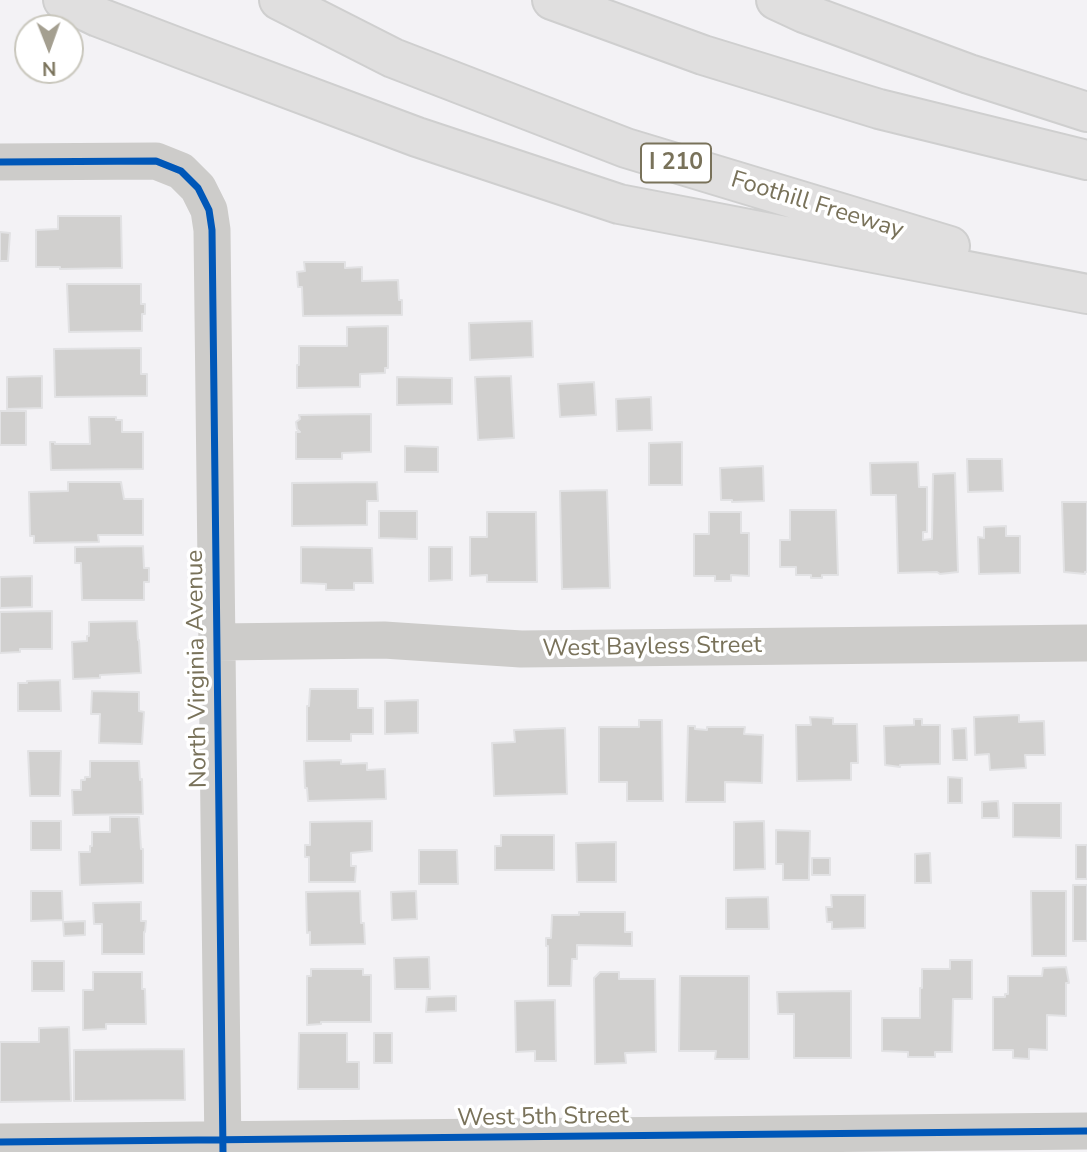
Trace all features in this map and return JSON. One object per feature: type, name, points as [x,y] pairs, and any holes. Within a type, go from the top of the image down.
[{"type":"highway","points":[[63,0],[98,17],[182,50],[417,137],[619,204],[1087,294]]},
{"type":"highway","name":"Foothill Freeway","points":[[279,0],[393,58],[626,148],[1087,287]]},
{"type":"highway","points":[[552,0],[703,55],[879,109],[1087,160]]},
{"type":"highway","points":[[776,0],[804,13],[969,74],[1087,112]]},
{"type":"street","name":"North Virginia Avenue","points":[[0,162],[156,162],[181,171],[198,188],[209,210],[212,230],[223,1146]]},
{"type":"street","name":"West Bayless Street","points":[[216,642],[384,640],[521,649],[1087,643]]},
{"type":"street","name":"West 5th Street","points":[[0,1142],[223,1146],[877,1143],[1087,1131]]},
{"type":"building","points":[[58,216],[121,216],[122,268],[36,267],[36,230],[58,229]]},
{"type":"building","points":[[0,232],[10,233],[8,261],[0,261]]},
{"type":"building","points":[[304,262],[345,262],[345,268],[362,267],[362,281],[398,280],[402,315],[303,316],[302,287],[298,287],[297,272],[305,271]]},
{"type":"building","points":[[67,284],[141,284],[141,304],[145,304],[142,331],[69,332]]},
{"type":"building","points":[[532,321],[533,357],[470,360],[469,323]]},
{"type":"building","points":[[388,326],[388,368],[385,368],[385,373],[360,374],[360,387],[297,388],[299,346],[347,346],[347,327]]},
{"type":"building","points":[[141,348],[141,374],[147,374],[147,396],[55,397],[54,349]]},
{"type":"building","points":[[42,376],[42,408],[7,409],[7,377]]},
{"type":"building","points":[[511,376],[514,438],[478,440],[475,377]]},
{"type":"building","points":[[397,377],[452,378],[452,404],[397,405]]},
{"type":"building","points":[[594,382],[596,415],[560,417],[558,384]]},
{"type":"building","points":[[651,397],[652,430],[617,431],[616,399]]},
{"type":"building","points":[[0,411],[26,411],[26,445],[0,445]]},
{"type":"building","points":[[371,414],[371,452],[342,453],[342,459],[296,459],[296,432],[300,432],[296,422],[300,419],[299,415]]},
{"type":"building","points":[[89,417],[116,417],[116,420],[122,420],[122,432],[143,432],[143,469],[51,470],[50,442],[90,444]]},
{"type":"building","points":[[682,442],[682,485],[649,485],[649,443]]},
{"type":"building","points":[[405,446],[438,447],[438,472],[405,472]]},
{"type":"building","points":[[967,459],[1002,459],[1003,491],[968,492]]},
{"type":"building","points":[[918,462],[919,487],[927,487],[927,532],[923,532],[923,540],[932,539],[933,474],[955,473],[958,572],[898,573],[896,495],[871,495],[870,463]]},
{"type":"building","points":[[763,466],[764,501],[721,500],[720,468]]},
{"type":"building","points":[[68,482],[121,482],[124,499],[143,499],[143,535],[98,535],[99,542],[34,543],[34,536],[30,536],[29,492],[68,491]]},
{"type":"building","points":[[377,482],[378,501],[367,501],[367,525],[292,526],[292,483]]},
{"type":"building","points":[[607,490],[610,588],[562,589],[560,491]]},
{"type":"building","points":[[1062,502],[1087,502],[1085,574],[1064,572]]},
{"type":"building","points":[[790,510],[836,510],[838,575],[811,578],[811,575],[796,575],[796,567],[780,567],[780,540],[790,540]]},
{"type":"building","points":[[379,511],[417,511],[417,539],[379,538]]},
{"type":"building","points":[[487,512],[536,512],[537,582],[487,582],[487,575],[470,576],[470,537],[487,537]]},
{"type":"building","points":[[709,512],[741,512],[741,533],[749,533],[749,576],[731,575],[731,581],[715,581],[715,576],[694,576],[694,534],[709,534]]},
{"type":"building","points":[[1006,526],[1006,536],[1020,536],[1020,573],[979,574],[978,537],[984,538],[984,527]]},
{"type":"building","points":[[143,546],[144,568],[149,568],[149,582],[144,582],[144,600],[82,600],[81,563],[75,563],[75,547]]},
{"type":"building","points":[[301,547],[372,548],[373,583],[354,583],[354,590],[326,590],[326,584],[301,583]]},
{"type":"building","points":[[429,547],[452,547],[452,580],[429,581]]},
{"type":"building","points":[[32,576],[32,607],[0,608],[0,577]]},
{"type":"building","points":[[52,611],[52,649],[20,649],[20,652],[0,653],[0,612]]},
{"type":"building","points":[[137,621],[141,673],[73,679],[72,642],[87,641],[89,622]]},
{"type":"building","points":[[60,680],[61,711],[18,711],[18,683]]},
{"type":"building","points":[[310,689],[358,689],[358,708],[373,708],[373,734],[351,734],[351,741],[307,741]]},
{"type":"building","points":[[92,691],[139,692],[139,711],[144,712],[142,744],[99,743],[100,714],[91,714]]},
{"type":"building","points":[[418,700],[418,733],[385,734],[385,701]]},
{"type":"building","points":[[1019,715],[1019,722],[1044,721],[1045,755],[1025,755],[1026,768],[990,770],[989,754],[975,755],[974,717]]},
{"type":"building","points":[[810,717],[833,718],[833,724],[857,724],[858,763],[851,763],[851,780],[797,781],[796,725],[811,725]]},
{"type":"building","points":[[914,719],[922,719],[922,725],[940,725],[940,764],[900,767],[885,765],[884,726],[914,725]]},
{"type":"building","points":[[639,720],[662,720],[663,801],[627,801],[627,782],[599,782],[599,727],[639,727]]},
{"type":"building","points":[[688,726],[707,730],[707,727],[745,727],[744,734],[763,735],[762,783],[725,782],[725,802],[686,802]]},
{"type":"building","points":[[565,728],[567,794],[494,796],[492,743],[515,742],[514,730]]},
{"type":"building","points":[[966,728],[967,760],[953,760],[952,729]]},
{"type":"building","points":[[28,751],[61,751],[60,796],[30,796]]},
{"type":"building","points":[[341,760],[341,764],[367,763],[367,770],[385,769],[386,799],[308,801],[304,761]]},
{"type":"building","points":[[90,761],[139,761],[143,814],[73,815],[72,790],[81,790],[81,780],[90,777]]},
{"type":"building","points":[[948,777],[962,778],[962,803],[948,803]]},
{"type":"building","points":[[998,801],[999,818],[982,818],[982,802]]},
{"type":"building","points":[[1013,803],[1061,803],[1061,838],[1013,837]]},
{"type":"building","points":[[110,817],[139,817],[143,883],[80,885],[79,852],[90,852],[92,832],[110,832]]},
{"type":"building","points":[[31,821],[61,821],[61,850],[31,850]]},
{"type":"building","points":[[372,821],[372,851],[351,853],[351,866],[356,866],[355,882],[309,882],[309,857],[305,857],[305,845],[310,845],[310,822]]},
{"type":"building","points":[[764,821],[765,869],[734,870],[734,822]]},
{"type":"building","points":[[776,830],[810,831],[809,880],[783,880],[783,864],[776,864]]},
{"type":"building","points":[[501,835],[554,835],[554,870],[495,870],[495,846],[501,846]]},
{"type":"building","points":[[616,842],[616,882],[577,882],[576,843]]},
{"type":"building","points":[[1076,845],[1087,845],[1087,879],[1076,879]]},
{"type":"building","points":[[419,850],[457,850],[458,884],[419,884]]},
{"type":"building","points":[[930,853],[931,883],[915,883],[915,854]]},
{"type":"building","points":[[812,858],[830,858],[830,875],[812,875]]},
{"type":"building","points":[[1073,885],[1087,885],[1087,941],[1073,941]]},
{"type":"building","points":[[31,891],[62,891],[63,920],[31,921]]},
{"type":"building","points":[[360,891],[365,944],[310,945],[306,892]]},
{"type":"building","points":[[416,891],[417,919],[392,920],[391,892]]},
{"type":"building","points":[[1031,891],[1066,891],[1066,956],[1032,956]]},
{"type":"building","points":[[831,895],[865,895],[865,928],[832,929],[832,922],[827,922],[826,907],[832,907]]},
{"type":"building","points":[[768,897],[769,929],[726,929],[726,898]]},
{"type":"building","points":[[141,902],[141,921],[146,921],[144,954],[102,954],[102,924],[94,924],[93,903]]},
{"type":"building","points":[[579,912],[625,912],[625,932],[632,932],[632,946],[577,945],[577,959],[572,959],[571,986],[548,986],[546,938],[551,938],[552,915],[579,915]]},
{"type":"building","points":[[85,921],[85,935],[64,936],[63,922]]},
{"type":"building","points":[[429,957],[430,989],[395,989],[394,958]]},
{"type":"building","points":[[950,960],[972,960],[972,999],[953,999],[952,1052],[935,1052],[935,1057],[908,1057],[908,1052],[882,1051],[882,1018],[920,1018],[922,969],[950,969]]},
{"type":"building","points":[[32,961],[64,961],[64,991],[32,991]]},
{"type":"building","points":[[1066,967],[1069,983],[1066,983],[1066,1016],[1047,1015],[1047,1050],[1029,1049],[1029,1059],[1013,1058],[1013,1050],[993,1050],[993,997],[1005,997],[1005,994],[1008,994],[1008,976],[1042,976],[1043,968]]},
{"type":"building","points":[[311,969],[363,969],[363,975],[371,975],[371,1022],[321,1022],[307,1025],[307,976],[311,976]]},
{"type":"building","points":[[93,972],[142,972],[146,1024],[106,1024],[106,1029],[83,1030],[83,990],[93,990]]},
{"type":"building","points":[[600,972],[619,972],[619,979],[655,979],[656,1052],[625,1053],[626,1063],[595,1064],[594,978]]},
{"type":"building","points":[[680,976],[749,976],[749,1059],[715,1059],[716,1051],[679,1051]]},
{"type":"building","points":[[851,991],[851,1058],[794,1058],[794,1014],[778,1014],[777,992]]},
{"type":"building","points":[[456,996],[456,1011],[426,1012],[427,997]]},
{"type":"building","points":[[555,1000],[556,1061],[535,1061],[535,1051],[516,1052],[515,1001]]},
{"type":"building","points":[[69,1027],[71,1101],[0,1102],[0,1042],[39,1042],[39,1028]]},
{"type":"building","points":[[299,1033],[347,1033],[347,1062],[359,1062],[359,1089],[298,1089]]},
{"type":"building","points":[[374,1033],[392,1033],[392,1063],[374,1063]]},
{"type":"building","points":[[184,1049],[185,1100],[74,1101],[74,1050]]},
{"type":"cycle path","points":[[0,162],[156,161],[181,171],[198,188],[209,210],[212,230],[223,1152]]},
{"type":"cycle path","points":[[0,1142],[1087,1131]]}]
